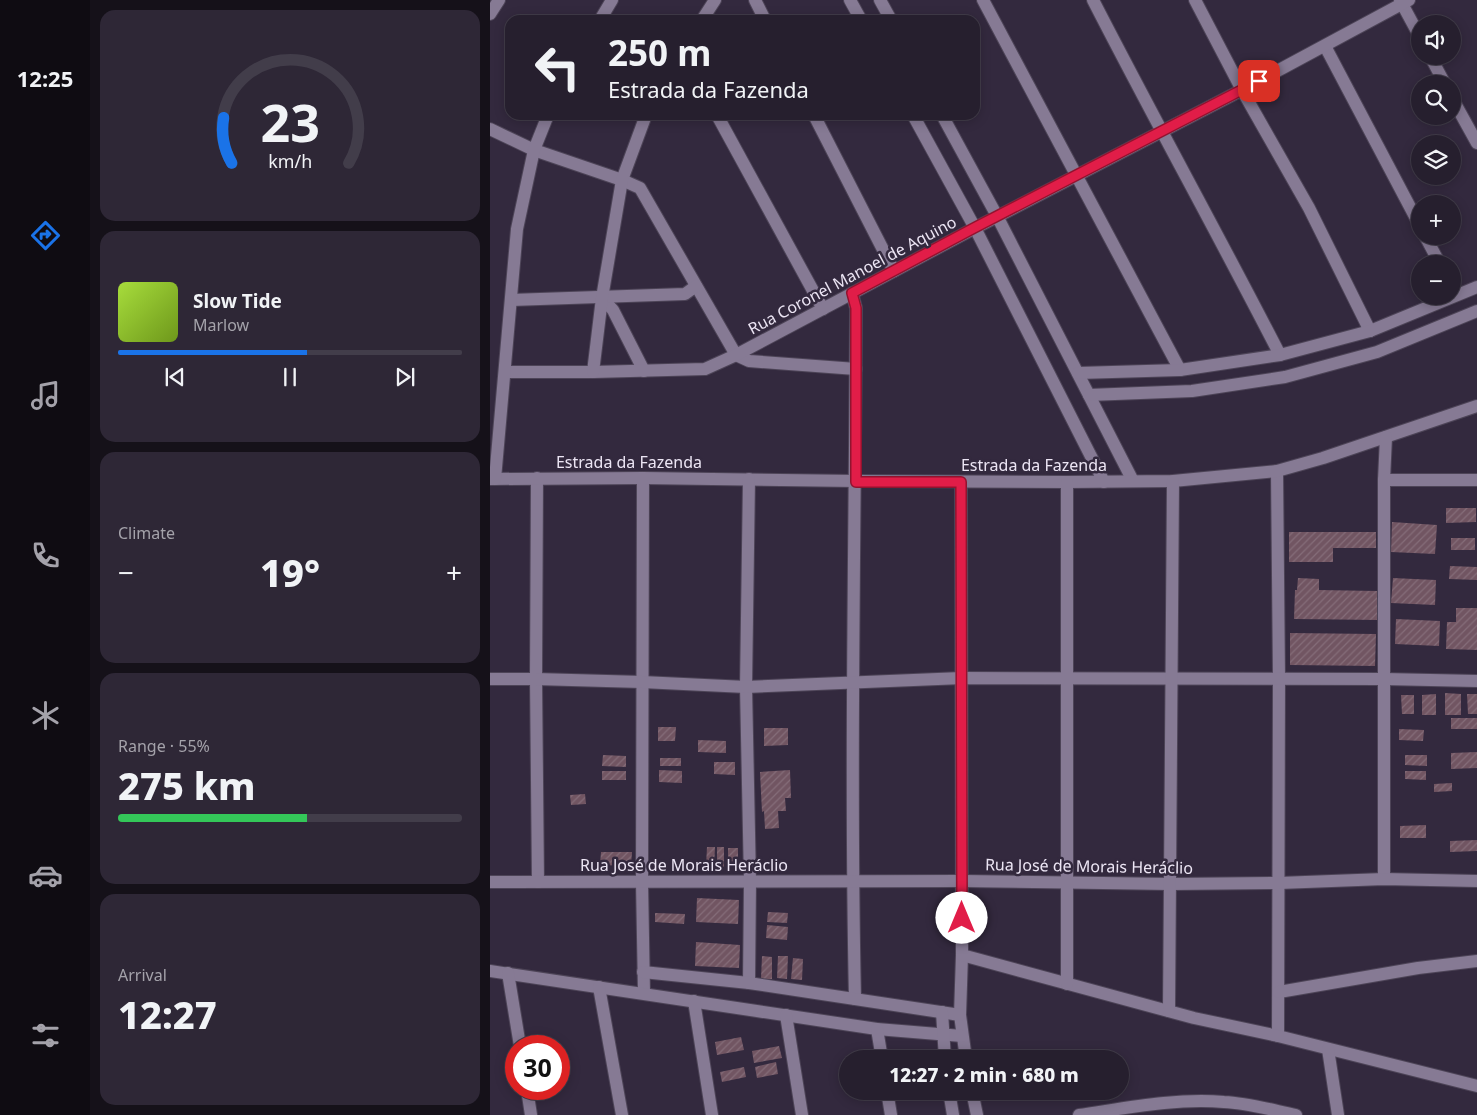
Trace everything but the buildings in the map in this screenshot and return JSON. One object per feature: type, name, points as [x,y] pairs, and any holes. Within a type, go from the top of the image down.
[{"type":"street","points":[[490,14],[498,0]]},
{"type":"street","points":[[603,15],[612,0]]},
{"type":"street","points":[[705,15],[715,0]]},
{"type":"street","points":[[755,0],[762,15]]},
{"type":"street","points":[[850,0],[858,15]]},
{"type":"street","points":[[880,0],[888,15]]},
{"type":"street","points":[[983,0],[1180,370]]},
{"type":"street","points":[[1093,0],[1280,355]]},
{"type":"street","points":[[1195,0],[1242,90],[1309,208],[1370,331]]},
{"type":"street","points":[[1404,1],[1411,17]]},
{"type":"street","name":"Rua Coronel Manoel de Aquino","points":[[505,372],[705,369],[736,356],[974,228],[1242,90],[1404,1]]},
{"type":"street","points":[[1325,46],[1411,209]]},
{"type":"street","points":[[1461,115],[1477,144]]},
{"type":"street","points":[[492,479],[505,372],[518,229],[534,150],[546,120]]},
{"type":"street","points":[[593,372],[602,298],[622,180],[644,120]]},
{"type":"street","points":[[720,120],[823,309]]},
{"type":"street","points":[[817,120],[894,271]]},
{"type":"street","points":[[916,120],[974,228],[1104,482]]},
{"type":"street","points":[[945,120],[997,216],[1134,481]]},
{"type":"street","points":[[490,129],[534,150],[640,188],[736,356],[749,361],[856,369]]},
{"type":"street","points":[[511,300],[685,294],[696,286]]},
{"type":"street","points":[[1461,291],[1477,287]]},
{"type":"street","points":[[852,293],[856,308],[856,482],[852,683],[852,882],[855,998]]},
{"type":"street","points":[[602,298],[613,310],[644,371]]},
{"type":"street","points":[[1078,374],[1180,370],[1280,355],[1370,331],[1427,305]]},
{"type":"street","points":[[1089,395],[1192,391],[1284,377],[1377,352],[1477,311]]},
{"type":"street","name":"Estrada da Fazenda","points":[[492,479],[643,478],[856,482],[1104,482],[1173,480],[1277,471],[1477,406]]},
{"type":"street","points":[[1384,879],[1384,480],[1386,437]]},
{"type":"street","points":[[1277,471],[1280,883],[1278,1036]]},
{"type":"street","points":[[537,478],[538,882]]},
{"type":"street","points":[[643,478],[642,882],[644,993]]},
{"type":"street","points":[[749,479],[746,687],[750,881],[749,983]]},
{"type":"street","points":[[1169,1011],[1173,480]]},
{"type":"street","points":[[1384,480],[1477,480]]},
{"type":"street","points":[[961,482],[962,955],[960,1015],[964,1050]]},
{"type":"street","points":[[1067,482],[1067,984]]},
{"type":"street","points":[[490,679],[642,682],[746,687],[962,678],[1477,681]]},
{"type":"street","name":"Rua José de Morais Heráclio","points":[[490,882],[962,881],[1171,884],[1280,883],[1384,879],[1477,881]]},
{"type":"street","points":[[962,955],[1218,1024],[1278,1036],[1477,1086]]},
{"type":"street","points":[[1278,992],[1418,968],[1477,961]]},
{"type":"street","points":[[490,971],[876,1029],[962,1036]]},
{"type":"street","points":[[643,972],[749,983],[960,1015]]},
{"type":"street","points":[[508,973],[518,1035]]},
{"type":"street","points":[[600,987],[622,1115]]},
{"type":"street","points":[[694,1001],[712,1115]]},
{"type":"street","points":[[942,1012],[944,1050]]},
{"type":"street","points":[[786,1015],[802,1115]]},
{"type":"street","points":[[876,1029],[880,1050]]},
{"type":"street","points":[[1328,1049],[1338,1115]]},
{"type":"street","points":[[529,1100],[531,1115]]},
{"type":"street","points":[[888,1100],[891,1115]]},
{"type":"street","points":[[950,1100],[953,1115]]},
{"type":"street","points":[[974,1100],[977,1115]]},
{"type":"street","points":[[1079,1115],[1188,1101],[1239,1103],[1296,1115]]},
{"type":"route","points":[[962,918],[961,482],[856,482],[856,308],[852,293],[1259,81]]}]
